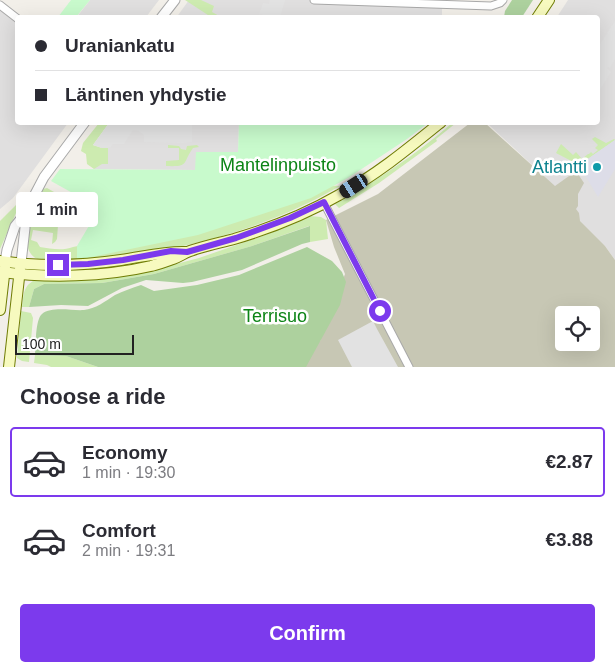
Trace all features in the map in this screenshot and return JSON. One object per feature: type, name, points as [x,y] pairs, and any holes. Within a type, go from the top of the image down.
[{"type":"main road","points":[[539,15],[548,0]]},
{"type":"main road","points":[[0,310],[2,267],[20,268],[123,260],[171,251],[187,252],[236,238],[290,218],[339,196],[413,145],[437,125]]},
{"type":"main road","points":[[9,367],[20,268]]},
{"type":"street","points":[[163,15],[175,0]]},
{"type":"street","points":[[314,0],[491,6],[500,4],[503,0]]},
{"type":"street","points":[[0,5],[15,17]]},
{"type":"street","points":[[2,267],[15,226],[24,215],[44,177],[83,125]]},
{"type":"street","points":[[324,202],[409,367]]},
{"type":"street","points":[[20,268],[25,228],[24,215]]},
{"type":"shaded area","points":[[90,0],[159,0],[148,15],[78,15]]},
{"type":"shaded area","points":[[189,0],[442,0],[442,15],[178,15]]},
{"type":"shaded area","points":[[270,0],[285,0],[281,15],[259,14],[263,3],[269,4]]},
{"type":"shaded area","points":[[568,0],[615,0],[615,260],[605,246],[595,240],[531,164],[489,125],[600,125],[600,15],[558,15]]},
{"type":"shaded area","points":[[0,10],[15,21],[15,125],[67,125],[13,198],[0,209]]},
{"type":"shaded area","points":[[615,21],[615,59],[610,68],[607,68],[611,72],[600,90],[600,44]]},
{"type":"shaded area","points":[[108,125],[239,125],[238,152],[195,170],[94,169]]},
{"type":"shaded area","points":[[108,125],[192,125],[192,142],[144,142],[144,135],[137,130],[133,130],[124,144],[113,144],[108,148],[93,145]]},
{"type":"shaded area","points":[[467,125],[487,125],[555,186],[576,171],[584,183],[578,194],[578,206],[576,209],[579,213],[580,221],[605,246],[615,260],[615,367],[265,367],[320,341],[345,274],[326,220],[378,194]]},
{"type":"shaded area","name":"Atlantti","points":[[615,140],[615,169],[598,197],[579,165]]},
{"type":"shaded area","points":[[373,321],[398,367],[352,367],[338,340]]},
{"type":"green space","points":[[71,0],[90,0],[78,15],[60,15]]},
{"type":"green space","points":[[185,0],[201,0],[214,6],[212,12],[217,15],[208,15]]},
{"type":"green space","points":[[512,0],[533,0],[523,15],[504,15]]},
{"type":"green space","points":[[97,125],[108,125],[93,145],[108,148],[108,164],[102,164],[94,169],[87,164],[86,154],[81,151],[83,143]]},
{"type":"green space","name":"Mantelinpuisto","points":[[239,125],[425,125],[348,178],[311,198],[198,235],[77,260],[77,246],[90,224],[96,209],[94,205],[51,181],[60,169],[195,170],[196,152],[238,152]]},
{"type":"green space","points":[[450,125],[454,125],[436,139],[437,141],[379,183],[339,208],[335,204],[396,167]]},
{"type":"green space","points":[[595,137],[606,143],[615,140],[579,165],[556,153],[561,144],[573,155],[576,152],[582,159],[591,152],[593,154],[598,150],[595,148],[598,145],[592,139]]},
{"type":"green space","points":[[168,145],[179,146],[181,149],[186,150],[187,146],[197,145],[199,147],[193,148],[182,165],[166,166],[166,161],[179,160],[179,148],[168,148]]},
{"type":"green space","points":[[323,185],[340,186],[309,203],[277,217],[210,240],[176,248],[106,258],[50,262],[39,260],[31,254],[28,247],[27,239],[30,222],[43,189],[47,188],[82,208],[81,215],[75,217],[48,198],[42,207],[48,211],[46,215],[58,225],[57,239],[52,244],[53,233],[33,230],[31,240],[37,242],[40,247],[61,249],[98,242]]},
{"type":"green space","points":[[18,203],[20,204],[0,249],[0,221]]},
{"type":"green space","points":[[310,216],[321,217],[326,220],[328,239],[310,242],[309,226],[252,246],[154,274],[102,283],[44,284],[34,289],[29,307],[22,307],[25,289],[34,280],[40,278],[157,269],[199,258],[268,234]]},
{"type":"green space","points":[[310,226],[310,242],[242,270],[183,283],[146,280],[122,288],[88,306],[29,307],[34,289],[44,284],[102,283],[154,274],[252,246]]},
{"type":"green space","name":"Terrisuo","points":[[307,247],[332,261],[342,272],[346,282],[340,305],[306,367],[98,367],[66,356],[35,355],[38,322],[42,314],[51,310],[92,308],[118,294],[141,285],[154,291],[197,285],[239,275]]},
{"type":"green space","points":[[21,311],[31,313],[33,318],[29,362],[17,358]]},
{"type":"green space","points":[[35,355],[66,356],[98,367],[51,367],[34,363]]},
{"type":"place","name":"Atlantti","points":[[597,167]]},
{"type":"route","points":[[58,265],[123,260],[171,251],[187,252],[236,238],[290,218],[324,202],[380,311]]}]
